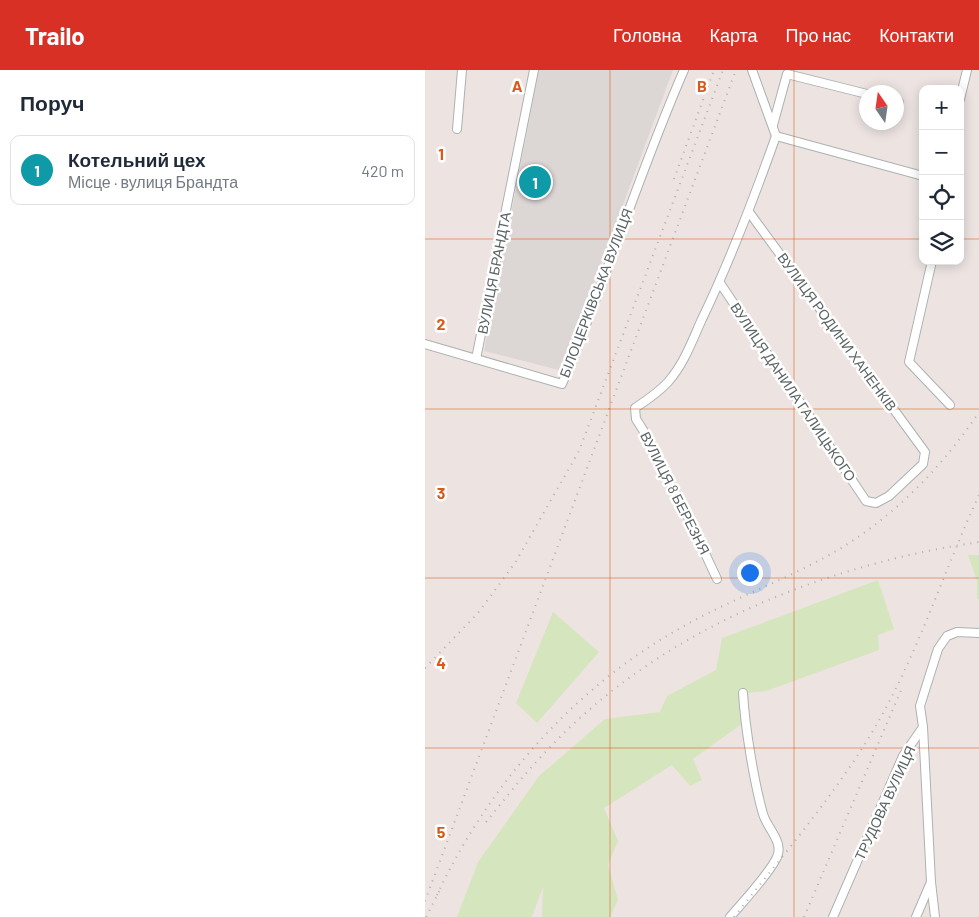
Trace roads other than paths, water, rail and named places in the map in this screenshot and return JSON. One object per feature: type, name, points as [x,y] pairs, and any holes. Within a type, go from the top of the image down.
[{"type":"street","points":[[457,129],[462,70]]},
{"type":"street","name":"ВУЛИЦЯ БРАНДТА","points":[[476,359],[534,70]]},
{"type":"street","name":"БІЛОЦЕРКІВСЬКА ВУЛИЦЯ","points":[[425,344],[562,384],[583,333],[654,138],[684,70]]},
{"type":"street","points":[[720,283],[749,212],[776,136],[752,70]]},
{"type":"street","points":[[964,85],[967,70]]},
{"type":"street","points":[[773,125],[787,74],[859,92]]},
{"type":"street","points":[[776,136],[919,175]]},
{"type":"street","name":"ВУЛИЦЯ РОДИНИ ХАНЕНКІВ","points":[[749,212],[925,452],[923,464],[889,496],[876,503],[866,501]]},
{"type":"street","points":[[931,265],[909,362],[950,405]]},
{"type":"street","name":"ВУЛИЦЯ 8 БЕРЕЗНЯ","points":[[717,579],[680,500],[661,469],[636,419],[635,408],[654,395],[682,363],[720,283]]},
{"type":"street","name":"ВУЛИЦЯ ДАНИЛА ГАЛИЦЬКОГО","points":[[720,283],[866,501]]},
{"type":"street","points":[[935,917],[931,882],[923,726],[920,706],[938,649],[947,636],[957,632],[979,633]]},
{"type":"street","points":[[730,917],[778,856],[778,844],[764,817],[759,797],[743,693]]},
{"type":"street","name":"ТРУДОВА ВУЛИЦЯ","points":[[833,917],[903,756],[923,726]]},
{"type":"street","points":[[916,917],[931,882]]},
{"type":"railway","points":[[674,179],[714,70]]},
{"type":"railway","points":[[425,668],[478,613],[515,563],[579,451],[723,70]]},
{"type":"railway","points":[[425,901],[736,70]]},
{"type":"railway","points":[[437,895],[481,816],[537,744],[569,711],[603,681],[639,654],[677,630],[712,611],[820,560],[867,531],[909,496],[928,476],[946,456],[979,412]]},
{"type":"railway","points":[[734,917],[821,808],[853,762],[885,710],[914,649],[979,495]]},
{"type":"railway","points":[[486,822],[519,781],[555,742],[599,702],[646,666],[697,635],[751,608],[806,585],[863,567],[979,542]]},
{"type":"railway","points":[[804,917],[902,688]]},
{"type":"railway","points":[[426,917],[440,890]]},
{"type":"place","name":"Котельний цех","points":[[535,182]]}]
